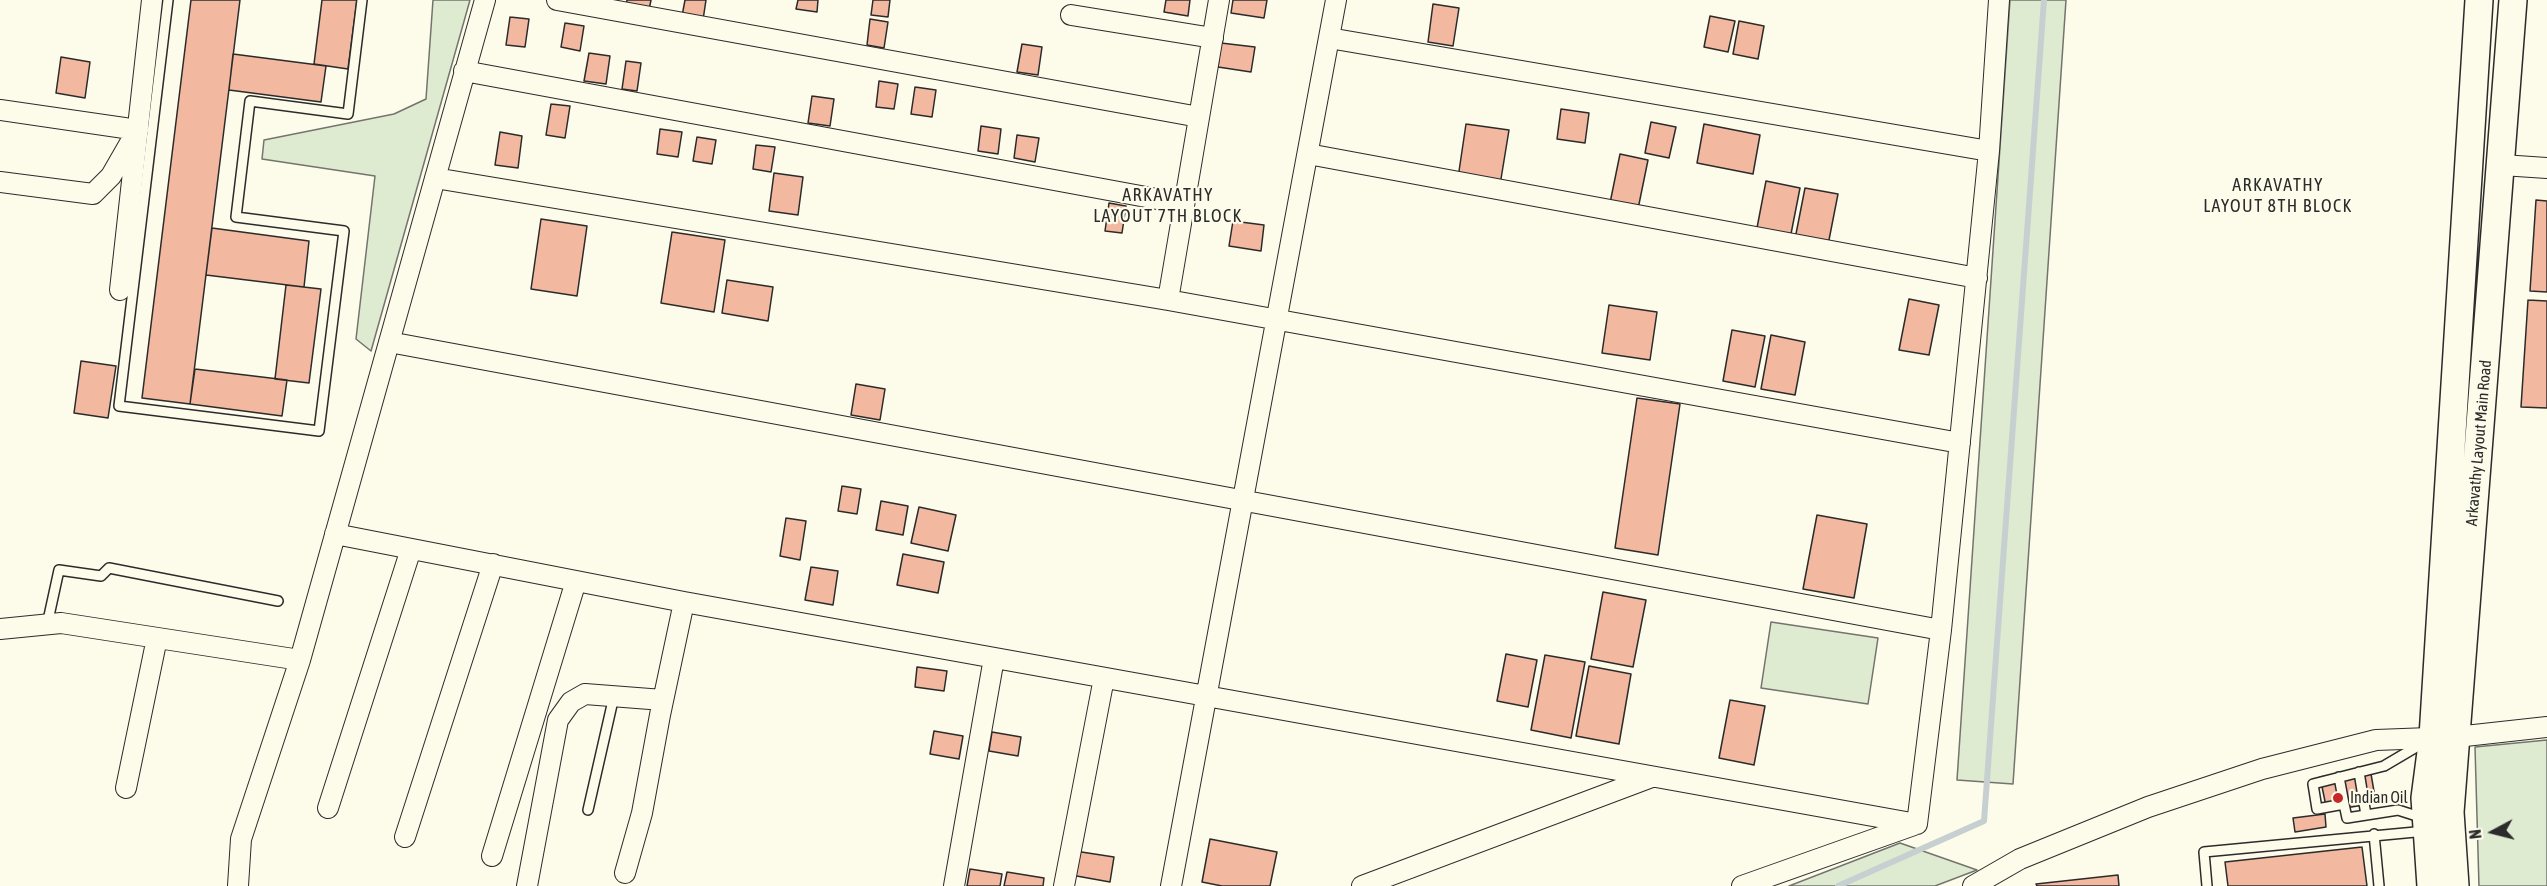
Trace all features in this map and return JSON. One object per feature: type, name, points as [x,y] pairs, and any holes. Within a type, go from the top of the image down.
[{"type":"main road","name":"Arkavathy Layout Main Road","points":[[2455,886],[2444,737],[2479,0]]},
{"type":"main road","name":"Arkavathy Layout Main Road","points":[[2430,886],[2425,798],[2444,737],[2502,165],[2512,0]]},
{"type":"street","points":[[120,290],[145,132],[152,0]]},
{"type":"street","points":[[238,886],[241,839],[300,660],[484,0]]},
{"type":"street","points":[[557,0],[1199,117]]},
{"type":"street","points":[[1168,300],[1219,0]]},
{"type":"street","points":[[1171,886],[1336,0]]},
{"type":"street","points":[[1917,824],[1941,630],[1977,278],[1989,151],[1999,0]]},
{"type":"street","points":[[1071,15],[1213,39]]},
{"type":"street","points":[[1329,38],[1989,151]]},
{"type":"street","points":[[464,71],[1184,204]]},
{"type":"street","points":[[0,110],[145,132]]},
{"type":"street","points":[[0,182],[93,194],[111,177],[145,132]]},
{"type":"street","points":[[1308,154],[1977,278]]},
{"type":"street","points":[[2502,165],[2547,168]]},
{"type":"street","points":[[435,178],[1168,300],[1960,443]]},
{"type":"street","points":[[389,342],[1941,630]]},
{"type":"street","points":[[335,534],[684,602],[1917,824]]},
{"type":"street","points":[[328,808],[411,549]]},
{"type":"street","points":[[405,837],[493,564]]},
{"type":"street","points":[[492,856],[576,581]]},
{"type":"street","points":[[625,873],[642,813],[684,602]]},
{"type":"street","points":[[0,629],[61,623],[300,660]]},
{"type":"street","points":[[126,788],[157,638]]},
{"type":"street","points":[[954,886],[994,658]]},
{"type":"street","points":[[1064,886],[1104,678]]},
{"type":"street","points":[[527,886],[558,720],[571,702],[585,694],[663,700]]},
{"type":"street","points":[[1973,886],[2031,854],[2148,807],[2262,769],[2376,740],[2444,737],[2547,727]]},
{"type":"street","points":[[1362,886],[1654,777]]},
{"type":"street","points":[[1742,886],[1917,824]]},
{"type":"lane","points":[[168,0],[145,132],[119,406],[319,431],[344,231],[236,218],[250,101],[348,114],[362,0]]},
{"type":"lane","points":[[47,625],[59,570],[101,576],[110,568],[278,601]]},
{"type":"lane","points":[[588,810],[614,696]]},
{"type":"lane","points":[[2344,804],[2317,809],[2313,784],[2384,766],[2444,737]]},
{"type":"lane","points":[[2359,772],[2366,815]]},
{"type":"lane","points":[[2339,777],[2347,818],[2398,810],[2426,825]]},
{"type":"lane","points":[[2207,886],[2204,852],[2374,834],[2426,825]]},
{"type":"lane","points":[[2374,834],[2379,886]]},
{"type":"green space","points":[[433,0],[470,0],[371,351],[356,339],[375,176],[262,159],[264,140],[394,114],[426,99]]},
{"type":"green space","points":[[2010,0],[2066,0],[2013,784],[1957,780]]},
{"type":"green space","points":[[1771,622],[1878,638],[1868,704],[1761,688]]},
{"type":"green space","points":[[2547,740],[2547,886],[2479,886],[2475,747]]},
{"type":"green space","points":[[1900,843],[1977,870],[1935,886],[1789,886]]},
{"type":"building","points":[[191,0],[240,0],[190,404],[142,398]]},
{"type":"building","points":[[322,0],[357,0],[348,69],[314,64]]},
{"type":"building","points":[[627,0],[651,0],[649,10],[626,7]]},
{"type":"building","points":[[685,0],[706,0],[703,20],[682,16]]},
{"type":"building","points":[[798,0],[818,0],[817,12],[796,9]]},
{"type":"building","points":[[873,0],[890,0],[888,17],[871,15]]},
{"type":"building","points":[[1166,0],[1190,0],[1188,16],[1164,12]]},
{"type":"building","points":[[1233,0],[1267,0],[1264,18],[1231,13]]},
{"type":"building","points":[[1433,4],[1459,8],[1453,46],[1428,42]]},
{"type":"building","points":[[1710,16],[1735,21],[1728,52],[1704,47]]},
{"type":"building","points":[[510,17],[529,19],[525,47],[506,45]]},
{"type":"building","points":[[870,19],[888,22],[884,48],[867,45]]},
{"type":"building","points":[[1739,21],[1764,26],[1758,59],[1733,54]]},
{"type":"building","points":[[565,23],[584,26],[580,51],[561,47]]},
{"type":"building","points":[[1221,43],[1255,47],[1251,72],[1218,67]]},
{"type":"building","points":[[1022,44],[1042,47],[1038,75],[1017,72]]},
{"type":"building","points":[[589,53],[610,56],[606,84],[584,81]]},
{"type":"building","points":[[233,54],[326,66],[321,102],[229,90]]},
{"type":"building","points":[[61,57],[90,62],[85,98],[56,93]]},
{"type":"building","points":[[626,61],[641,63],[637,91],[622,89]]},
{"type":"building","points":[[879,81],[898,84],[894,109],[876,107]]},
{"type":"building","points":[[915,87],[936,90],[932,117],[911,114]]},
{"type":"building","points":[[812,96],[834,99],[830,126],[808,123]]},
{"type":"building","points":[[551,104],[570,106],[565,138],[546,135]]},
{"type":"building","points":[[1561,109],[1589,113],[1585,143],[1557,139]]},
{"type":"building","points":[[1651,122],[1676,127],[1669,158],[1645,153]]},
{"type":"building","points":[[1466,124],[1509,130],[1500,185],[1458,178]]},
{"type":"building","points":[[1704,124],[1760,135],[1753,174],[1697,163]]},
{"type":"building","points":[[981,126],[1001,129],[998,154],[978,151]]},
{"type":"building","points":[[660,129],[682,132],[678,157],[657,154]]},
{"type":"building","points":[[500,132],[522,136],[518,168],[495,165]]},
{"type":"building","points":[[1017,135],[1039,138],[1035,162],[1014,158]]},
{"type":"building","points":[[697,137],[716,140],[712,164],[693,161]]},
{"type":"building","points":[[756,145],[775,147],[771,172],[753,169]]},
{"type":"building","points":[[1620,154],[1648,160],[1638,209],[1610,203]]},
{"type":"building","points":[[774,173],[803,177],[798,215],[769,211]]},
{"type":"building","points":[[1766,181],[1800,188],[1790,239],[1756,233]]},
{"type":"building","points":[[1805,188],[1838,194],[1828,245],[1795,239]]},
{"type":"building","points":[[2536,200],[2547,201],[2547,292],[2530,291]]},
{"type":"building","points":[[1109,203],[1126,206],[1122,233],[1105,231]]},
{"type":"building","points":[[541,219],[587,226],[577,296],[531,289]]},
{"type":"building","points":[[1233,221],[1264,225],[1261,251],[1229,246]]},
{"type":"building","points":[[212,228],[309,241],[304,287],[206,275]]},
{"type":"building","points":[[672,232],[725,240],[714,312],[661,303]]},
{"type":"building","points":[[727,280],[773,287],[768,321],[722,313]]},
{"type":"building","points":[[286,285],[321,289],[309,383],[275,379]]},
{"type":"building","points":[[1909,299],[1939,305],[1929,355],[1899,350]]},
{"type":"building","points":[[2528,300],[2547,301],[2547,408],[2521,407]]},
{"type":"building","points":[[1609,305],[1657,312],[1650,360],[1602,353]]},
{"type":"building","points":[[1732,330],[1765,336],[1755,387],[1723,381]]},
{"type":"building","points":[[1771,335],[1805,342],[1795,395],[1761,389]]},
{"type":"building","points":[[81,361],[116,366],[108,418],[74,413]]},
{"type":"building","points":[[195,369],[287,380],[282,416],[190,404]]},
{"type":"building","points":[[856,384],[885,389],[880,420],[851,415]]},
{"type":"building","points":[[1637,398],[1680,404],[1658,555],[1615,548]]},
{"type":"building","points":[[842,486],[861,489],[857,514],[838,511]]},
{"type":"building","points":[[881,501],[908,506],[903,535],[876,530]]},
{"type":"building","points":[[919,507],[956,515],[948,551],[911,543]]},
{"type":"building","points":[[1817,515],[1867,524],[1854,598],[1803,589]]},
{"type":"building","points":[[786,518],[806,521],[800,560],[780,556]]},
{"type":"building","points":[[903,554],[944,562],[938,593],[897,585]]},
{"type":"building","points":[[811,567],[838,571],[833,605],[805,600]]},
{"type":"building","points":[[1603,592],[1646,600],[1633,667],[1591,659]]},
{"type":"building","points":[[1506,654],[1537,660],[1528,707],[1497,701]]},
{"type":"building","points":[[1545,655],[1585,662],[1571,738],[1531,730]]},
{"type":"building","points":[[1589,666],[1631,674],[1619,744],[1576,736]]},
{"type":"building","points":[[917,667],[947,671],[944,691],[915,687]]},
{"type":"building","points":[[1730,700],[1765,706],[1754,765],[1719,758]]},
{"type":"building","points":[[934,731],[963,736],[959,759],[930,754]]},
{"type":"building","points":[[992,732],[1021,737],[1018,756],[989,751]]},
{"type":"building","points":[[2370,768],[2376,803],[2327,811],[2320,777]]},
{"type":"building","points":[[2325,814],[2326,827],[2295,832],[2293,818]]},
{"type":"building","points":[[1210,839],[1277,852],[1270,886],[1222,886],[1202,882]]},
{"type":"building","points":[[2362,847],[2367,886],[2228,886],[2225,862]]},
{"type":"building","points":[[1075,851],[1114,857],[1110,882],[1071,875]]},
{"type":"building","points":[[970,869],[1002,874],[1000,886],[967,886]]},
{"type":"building","points":[[1007,872],[1044,878],[1043,886],[1004,886]]},
{"type":"building","points":[[2118,875],[2119,886],[2037,886],[2036,884]]},
{"type":"waterway","points":[[1838,886],[1984,821],[2044,0]]},
{"type":"place","name":"Indian Oil","points":[[2338,798]]},
{"type":"district","name":"ARKAVATHY LAYOUT 8TH BLOCK","points":[[2278,195]]},
{"type":"district","name":"ARKAVATHY LAYOUT 7TH BLOCK","points":[[1168,205]]}]
